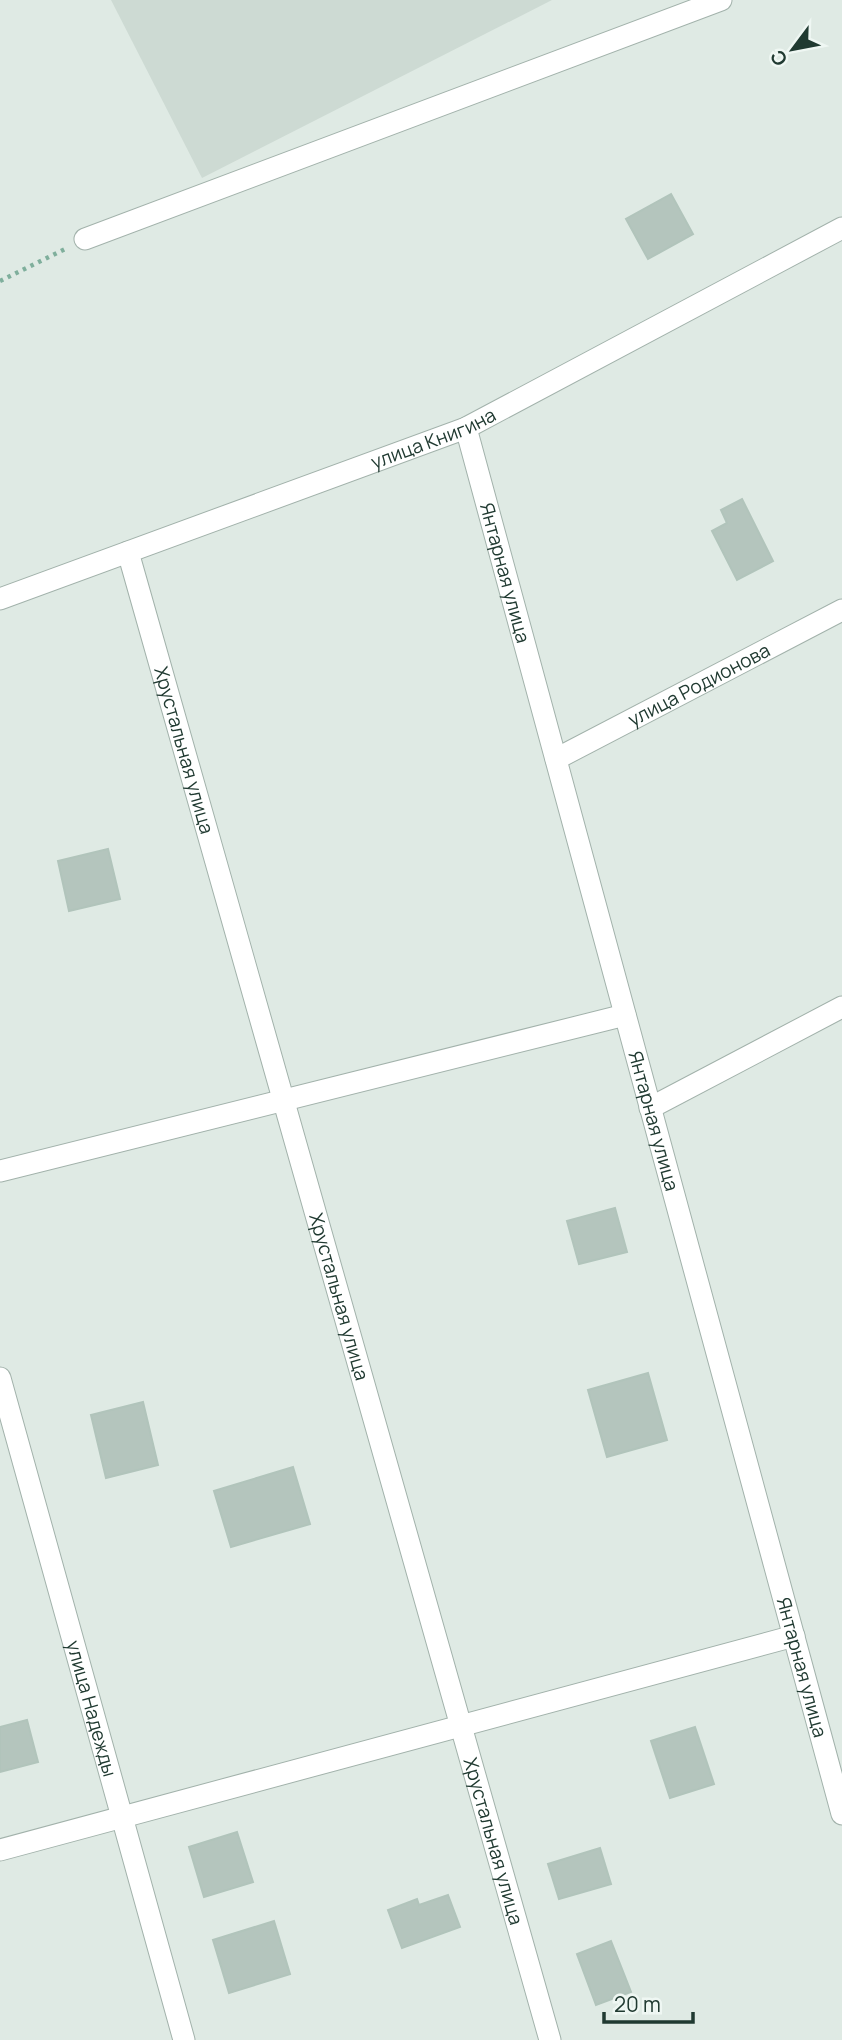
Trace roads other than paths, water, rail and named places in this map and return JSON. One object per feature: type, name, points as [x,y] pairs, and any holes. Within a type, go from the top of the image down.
[{"type":"street","points":[[85,239],[721,0]]},
{"type":"street","name":"улица Книгина","points":[[0,599],[466,428],[842,228]]},
{"type":"street","name":"Янтарная улица","points":[[466,428],[842,1814]]},
{"type":"street","name":"Хрустальная улица","points":[[128,552],[550,2040]]},
{"type":"street","name":"улица Родионова","points":[[556,759],[842,610]]},
{"type":"street","points":[[650,1108],[842,1007]]},
{"type":"street","points":[[0,1171],[625,1015]]},
{"type":"street","name":"улица Надежды","points":[[0,1378],[184,2040]]},
{"type":"street","points":[[0,1850],[794,1636]]}]
